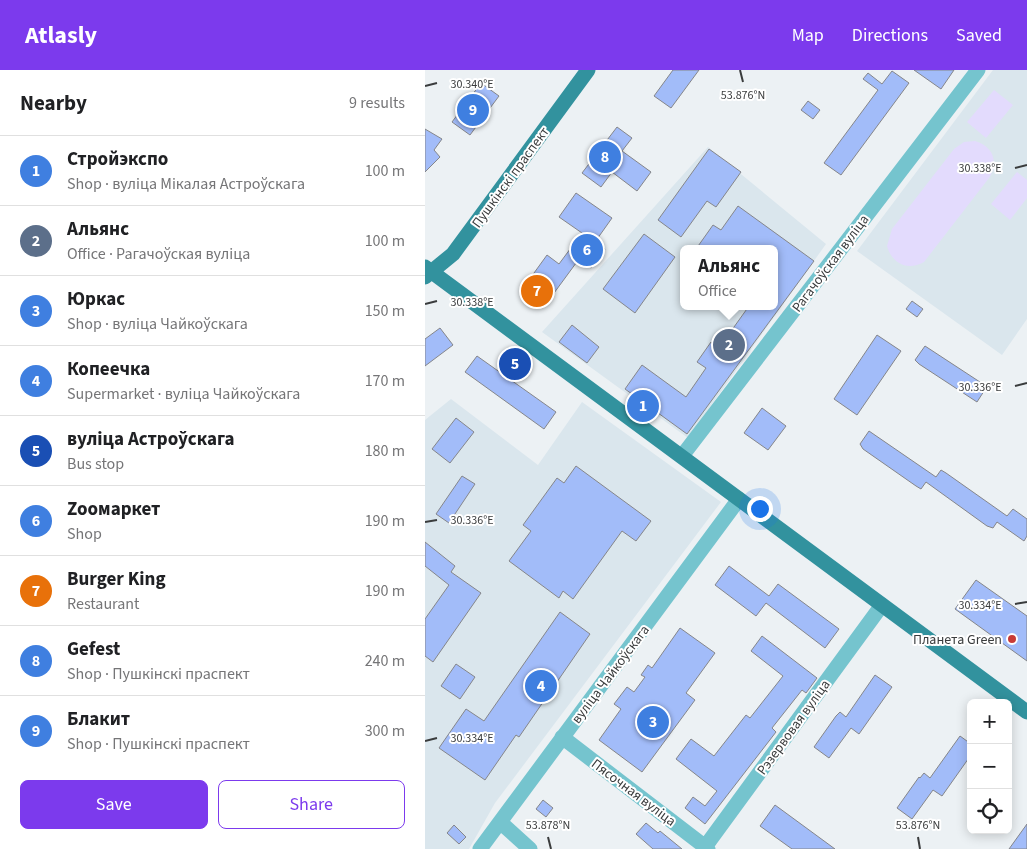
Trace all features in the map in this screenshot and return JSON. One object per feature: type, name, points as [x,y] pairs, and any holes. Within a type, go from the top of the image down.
[{"type":"main road","name":"Пушкінскі праспект","points":[[427,272],[453,254],[589,70]]},
{"type":"main road","points":[[427,272],[682,456],[1027,712]]},
{"type":"street","name":"Рагачоўская вуліца","points":[[682,456],[978,70]]},
{"type":"street","name":"вуліца Чайкоўскага","points":[[480,849],[739,499]]},
{"type":"street","name":"Рэзервовая вуліца","points":[[706,848],[882,605]]},
{"type":"street","name":"Пясочная вуліца","points":[[562,737],[706,848]]},
{"type":"street","points":[[500,822],[530,849]]},
{"type":"shaded area","points":[[993,70],[1027,70],[1027,319],[1002,355],[857,251]]},
{"type":"shaded area","points":[[994,90],[1013,105],[986,138],[967,122]]},
{"type":"shaded area","points":[[975,141],[986,147],[992,155],[994,166],[989,178],[924,262],[912,266],[901,264],[889,252],[887,246],[892,229],[954,149],[964,142]]},
{"type":"shaded area","points":[[708,147],[826,244],[688,438],[542,332]]},
{"type":"shaded area","points":[[1017,172],[1027,180],[1027,198],[1010,220],[991,204]]},
{"type":"shaded area","points":[[451,399],[538,465],[582,402],[721,502],[495,803],[469,849],[425,849],[425,420]]},
{"type":"building","points":[[673,70],[699,70],[671,108],[654,96]]},
{"type":"building","points":[[914,70],[954,70],[941,89]]},
{"type":"building","points":[[892,71],[909,83],[841,175],[824,163],[878,90],[863,79],[868,73],[882,84]]},
{"type":"building","points":[[481,83],[499,96],[470,135],[452,122]]},
{"type":"building","points":[[808,101],[820,110],[813,119],[801,110]]},
{"type":"building","points":[[617,127],[632,138],[622,151],[651,172],[637,191],[612,172],[601,187],[582,173]]},
{"type":"building","points":[[425,129],[442,139],[434,150],[440,157],[425,172]]},
{"type":"building","points":[[709,149],[741,172],[716,207],[707,201],[681,237],[658,220]]},
{"type":"building","points":[[576,193],[612,218],[595,242],[605,249],[591,268],[579,259],[543,308],[521,291],[547,255],[559,264],[582,233],[559,217]]},
{"type":"building","points":[[738,206],[814,261],[687,434],[625,389],[642,365],[686,397],[706,368],[697,362],[711,342],[719,348],[746,310],[778,310],[778,245],[699,245],[713,225],[721,230]]},
{"type":"building","points":[[644,234],[675,257],[635,313],[603,289]]},
{"type":"building","points":[[912,301],[923,309],[917,317],[906,309]]},
{"type":"building","points":[[572,325],[599,347],[587,363],[559,342]]},
{"type":"building","points":[[440,328],[453,345],[425,366],[425,339]]},
{"type":"building","points":[[877,335],[901,351],[857,415],[834,399]]},
{"type":"building","points":[[925,346],[983,384],[986,388],[977,402],[915,360]]},
{"type":"building","points":[[477,356],[556,412],[544,429],[465,372]]},
{"type":"building","points":[[762,408],[786,426],[768,450],[744,433]]},
{"type":"building","points":[[456,418],[474,432],[450,463],[432,449]]},
{"type":"building","points":[[869,431],[936,477],[941,470],[946,473],[1007,516],[1013,509],[1027,519],[1027,536],[1024,541],[997,522],[993,528],[987,526],[926,482],[921,489],[863,449],[860,444]]},
{"type":"building","points":[[576,466],[651,521],[636,541],[622,531],[573,599],[563,591],[559,598],[509,561],[531,531],[523,525],[557,478],[564,483]]},
{"type":"building","points":[[462,476],[475,484],[449,523],[436,514]]},
{"type":"building","points":[[425,542],[455,566],[451,572],[481,593],[433,662],[425,656],[425,619],[449,585],[425,566]]},
{"type":"building","points":[[729,566],[769,596],[778,584],[839,629],[825,648],[766,603],[756,616],[715,585]]},
{"type":"building","name":"Планета Green","points":[[976,580],[1027,616],[1027,661],[955,609]]},
{"type":"building","points":[[560,612],[590,634],[519,737],[516,735],[485,780],[439,748],[466,709],[484,721]]},
{"type":"building","points":[[680,628],[715,653],[686,693],[695,700],[642,772],[599,740],[621,709],[614,704],[627,687],[634,692],[645,677],[641,675],[648,665],[652,668]]},
{"type":"building","points":[[762,636],[817,678],[806,693],[802,690],[772,728],[776,732],[705,824],[685,808],[693,797],[705,806],[717,791],[676,759],[691,739],[714,756],[746,715],[750,718],[783,676],[751,651]]},
{"type":"building","points":[[456,664],[475,677],[460,699],[441,686]]},
{"type":"building","points":[[875,675],[892,687],[859,734],[851,728],[829,758],[814,747],[840,712],[846,717]]},
{"type":"building","points":[[960,736],[967,741],[967,761],[942,796],[933,790],[912,819],[897,808],[919,777],[924,773],[930,778]]},
{"type":"building","points":[[543,800],[553,808],[546,817],[536,809]]},
{"type":"building","points":[[775,805],[835,849],[792,849],[760,826]]},
{"type":"building","points":[[646,823],[658,833],[660,831],[682,849],[653,849],[636,834]]},
{"type":"building","points":[[1027,824],[1027,849],[1009,849]]},
{"type":"building","points":[[454,825],[466,837],[459,844],[447,833]]},
{"type":"place","name":"Блакит","points":[[473,110]]},
{"type":"place","name":"Gefest","points":[[605,157]]},
{"type":"place","name":"Zooмаркет","points":[[587,250]]},
{"type":"place","name":"Burger King","points":[[537,291]]},
{"type":"place","name":"Альянс","points":[[729,345]]},
{"type":"place","name":"вуліца Астроўскага","points":[[515,364]]},
{"type":"place","name":"Стройэкспо","points":[[643,406]]},
{"type":"place","name":"Планета Green","points":[[1012,639]]},
{"type":"place","name":"Копеечка","points":[[541,686]]},
{"type":"place","name":"Юркас","points":[[653,722]]}]
